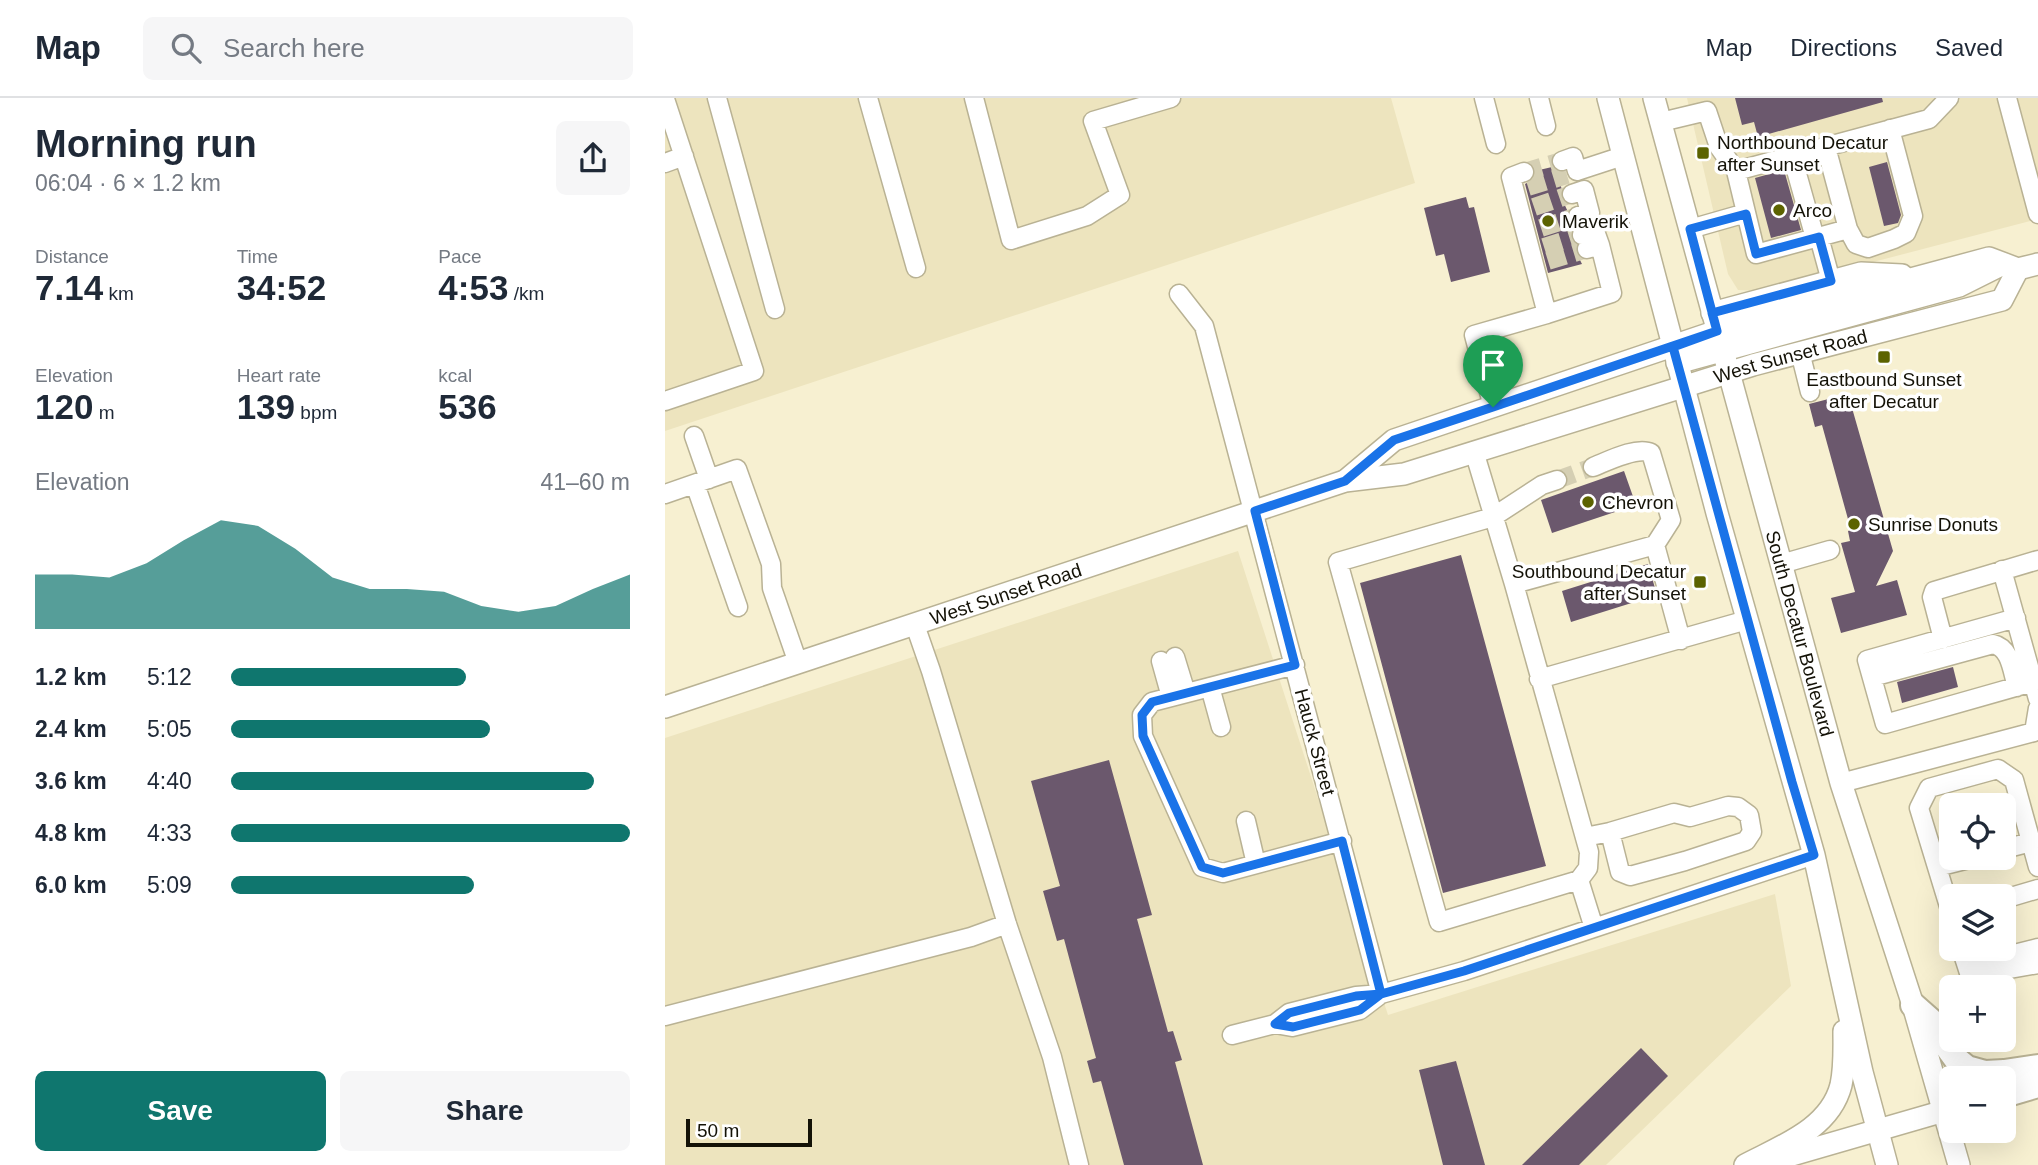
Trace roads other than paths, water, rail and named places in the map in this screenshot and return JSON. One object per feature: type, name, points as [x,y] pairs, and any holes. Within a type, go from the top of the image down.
[{"type":"highway","points":[[1913,1005],[1930,1020],[1956,1059],[1967,1068],[1994,1073],[2038,1067]]},
{"type":"highway","points":[[2016,1091],[2038,1085]]},
{"type":"main road","points":[[1608,98],[1683,387],[1814,855],[1887,1165]]},
{"type":"main road","name":"South Decatur Boulevard","points":[[1654,98],[1841,783],[1939,1083]]},
{"type":"main road","name":"West Sunset Road","points":[[665,707],[1345,481],[1404,474],[1800,352],[2002,300],[2020,266],[1989,258],[1717,331],[1675,355],[1493,407],[1394,440],[1345,481]]},
{"type":"main road","points":[[1717,331],[1959,286],[2020,266]]},
{"type":"main road","points":[[1717,331],[1831,281],[1861,273],[1921,275]]},
{"type":"main road","points":[[1745,1165],[1813,1127],[1831,1108],[1843,1076],[1845,994]]},
{"type":"main road","points":[[1758,1165],[1939,1113]]},
{"type":"main road","name":"South Decatur Boulevard","points":[[1955,1143],[1959,1165]]},
{"type":"street","points":[[717,98],[775,309]]},
{"type":"street","points":[[868,98],[916,268]]},
{"type":"street","points":[[974,98],[1011,240],[1087,216],[1120,195],[1093,121],[1171,98]]},
{"type":"street","points":[[1484,98],[1496,144]]},
{"type":"street","points":[[1539,98],[1546,126]]},
{"type":"street","points":[[1735,171],[1929,119],[1949,98]]},
{"type":"street","points":[[2007,98],[2038,214]]},
{"type":"street","points":[[665,99],[754,371],[665,401]]},
{"type":"street","points":[[1661,122],[1707,111],[1719,147],[1735,171],[1756,254],[1848,229]]},
{"type":"street","points":[[1826,147],[1848,229],[1856,244],[1868,248],[1906,233],[1913,216],[1890,129]]},
{"type":"street","points":[[665,163],[684,156]]},
{"type":"street","points":[[1493,407],[1474,335],[1612,293],[1591,240],[1569,169],[1623,156]]},
{"type":"street","points":[[1792,156],[1831,281]]},
{"type":"street","points":[[1522,183],[1539,256],[1546,314]]},
{"type":"street","points":[[1690,229],[1746,214]]},
{"type":"street","name":"Hauck Street","points":[[1179,294],[1204,326],[1381,994]]},
{"type":"street","points":[[1800,352],[1810,392]]},
{"type":"street","points":[[694,436],[702,481],[738,607]]},
{"type":"street","points":[[1514,584],[1655,545],[1671,520],[1651,453],[1638,450],[1593,467]]},
{"type":"street","points":[[1473,451],[1493,517],[1514,584],[1585,836],[1589,852],[1588,868],[1579,880],[1439,922],[1338,562],[1493,517],[1542,485],[1557,480]]},
{"type":"street","points":[[665,494],[737,469],[771,564],[772,589],[798,663]]},
{"type":"street","points":[[1655,545],[1681,639]]},
{"type":"street","points":[[1781,564],[1830,550]]},
{"type":"street","points":[[1943,639],[1932,597],[1934,591],[2038,560]]},
{"type":"street","points":[[2002,570],[2029,689]]},
{"type":"street","points":[[2015,618],[1867,660],[1885,724],[2029,689]]},
{"type":"street","points":[[1539,679],[1747,620]]},
{"type":"street","points":[[915,625],[1007,924],[1052,1056],[1079,1165]]},
{"type":"street","points":[[1872,677],[1993,644],[1999,645],[2005,651],[2029,689]]},
{"type":"street","points":[[1168,659],[1178,695]]},
{"type":"street","points":[[1295,665],[1152,702],[1142,715],[1143,736],[1202,867],[1223,873],[1342,841]]},
{"type":"street","points":[[1210,687],[1221,727]]},
{"type":"street","points":[[1841,783],[2036,739],[2038,708]]},
{"type":"street","points":[[1942,884],[1919,808],[1929,788],[1998,769],[2014,780],[2038,867]]},
{"type":"street","points":[[1585,836],[1610,832],[1674,813],[1690,817],[1728,806],[1738,807],[1749,815],[1752,832],[1746,841],[1630,876],[1620,872],[1610,832]]},
{"type":"street","points":[[1246,821],[1256,864]]},
{"type":"street","points":[[2016,846],[2031,842]]},
{"type":"street","points":[[1232,1035],[1275,1024],[1289,1013],[1356,996],[1381,994],[1464,971],[1814,855]]},
{"type":"street","points":[[1579,880],[1594,928]]},
{"type":"street","points":[[2016,895],[2038,889]]},
{"type":"street","points":[[2016,906],[2038,900]]},
{"type":"street","points":[[665,1016],[971,937],[1007,924]]},
{"type":"street","points":[[1967,966],[2038,948]]},
{"type":"street","points":[[1965,961],[1970,976],[2038,964]]},
{"type":"tunnel","points":[[1524,172],[1562,161]]},
{"type":"tunnel","points":[[1528,187],[1567,175]]},
{"type":"tunnel","points":[[1534,207],[1572,194]]},
{"type":"tunnel","points":[[1541,228],[1578,216]]},
{"type":"tunnel","points":[[1544,247],[1582,235]]},
{"type":"tunnel","points":[[1548,261],[1587,249]]},
{"type":"tunnel","points":[[1557,480],[1593,467]]},
{"type":"place","name":"Northbound Decatur after Sunset","points":[[1703,153]]},
{"type":"place","name":"Arco","points":[[1779,210]]},
{"type":"place","name":"Maverik","points":[[1548,221]]},
{"type":"place","name":"Eastbound Sunset after Decatur","points":[[1884,357]]},
{"type":"place","name":"Chevron","points":[[1588,502]]},
{"type":"place","name":"Sunrise Donuts","points":[[1854,524]]},
{"type":"place","name":"Southbound Decatur after Sunset","points":[[1700,582]]}]
